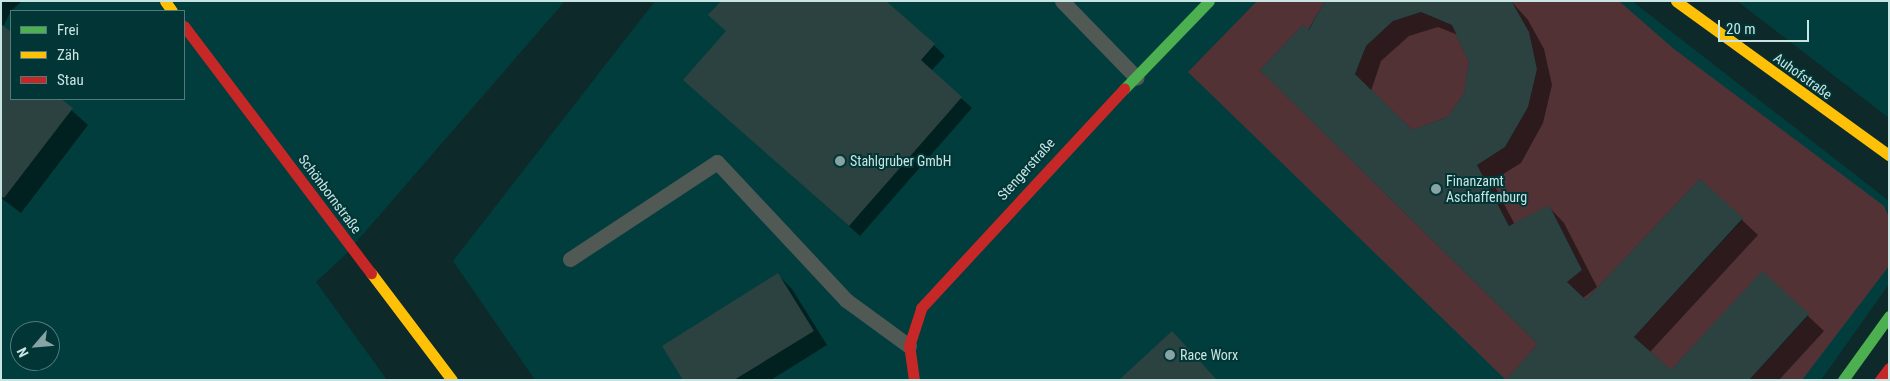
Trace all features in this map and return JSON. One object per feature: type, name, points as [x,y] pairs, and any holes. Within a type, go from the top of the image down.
[{"type":"street","name":"Stengerstraße","points":[[914,380],[909,346],[921,308],[1054,161],[1210,1]]},
{"type":"street","name":"Auhofstraße","points":[[1676,1],[1889,155]]},
{"type":"street","name":"Schönbornstraße","points":[[185,27],[452,380]]},
{"type":"street","points":[[1844,380],[1889,316]]},
{"type":"street","points":[[1880,380],[1889,368]]},
{"type":"lane","points":[[1062,1],[1137,78]]},
{"type":"lane","points":[[570,259],[717,162],[846,300],[909,346]]},
{"type":"shaded area","points":[[1,1],[565,1],[345,255],[316,282],[387,380],[1,380]]},
{"type":"shaded area","points":[[655,1],[1632,1],[1889,201],[1889,284],[1821,380],[535,380],[453,261]]},
{"type":"shaded area","points":[[1257,1],[1325,1],[1308,30],[1303,25],[1260,70],[1538,344],[1506,380],[1188,72]]},
{"type":"shaded area","points":[[1511,1],[1619,1],[1674,49],[1884,206],[1889,217],[1889,266],[1802,380],[1749,380],[1809,315],[1762,272],[1671,370],[1634,337],[1743,219],[1700,179],[1586,300],[1567,282],[1582,270],[1549,206],[1509,226],[1477,165],[1505,147],[1528,107],[1537,69],[1529,32]]},
{"type":"shaded area","points":[[1737,1],[1889,1],[1889,118]]},
{"type":"shaded area","points":[[1421,12],[1452,25],[1469,62],[1464,94],[1448,117],[1412,130],[1355,74],[1366,46],[1393,21]]},
{"type":"building","name":"Stahlgruber GmbH","points":[[721,1],[886,1],[935,44],[921,60],[962,97],[849,226],[683,80],[726,31],[708,15]]},
{"type":"building","name":"Finanzamt Aschaffenburg","points":[[1325,1],[1512,2],[1529,32],[1537,69],[1528,107],[1505,147],[1477,165],[1509,226],[1549,205],[1582,270],[1567,282],[1586,300],[1700,179],[1743,218],[1634,337],[1671,370],[1762,271],[1809,314],[1749,380],[1506,380],[1538,344],[1260,70],[1303,25],[1309,30]],"holes":[[[1421,12],[1452,25],[1469,62],[1464,94],[1448,117],[1412,130],[1355,74],[1366,46],[1393,21]]]},
{"type":"building","points":[[1,24],[10,31],[10,100],[62,100],[73,108],[4,198],[1,196]]},
{"type":"building","points":[[778,273],[814,331],[734,380],[683,380],[662,346]]},
{"type":"building","name":"Race Worx","points":[[1172,331],[1217,380],[1119,380]]},
{"type":"traffic: fast","points":[[1124,89],[1209,1]]},
{"type":"traffic: fast","points":[[1843,380],[1889,316]]},
{"type":"traffic: slow","points":[[165,1],[171,10]]},
{"type":"traffic: slow","points":[[1676,1],[1889,155]]},
{"type":"traffic: slow","points":[[371,273],[452,380]]},
{"type":"traffic: jam","points":[[185,27],[371,273]]},
{"type":"traffic: jam","points":[[914,380],[909,346],[921,308],[1124,89]]},
{"type":"traffic: jam","points":[[1880,380],[1889,368]]},
{"type":"place","name":"Stahlgruber GmbH","points":[[840,161]]},
{"type":"place","name":"Finanzamt Aschaffenburg","points":[[1436,189]]},
{"type":"place","name":"Race Worx","points":[[1170,355]]}]
